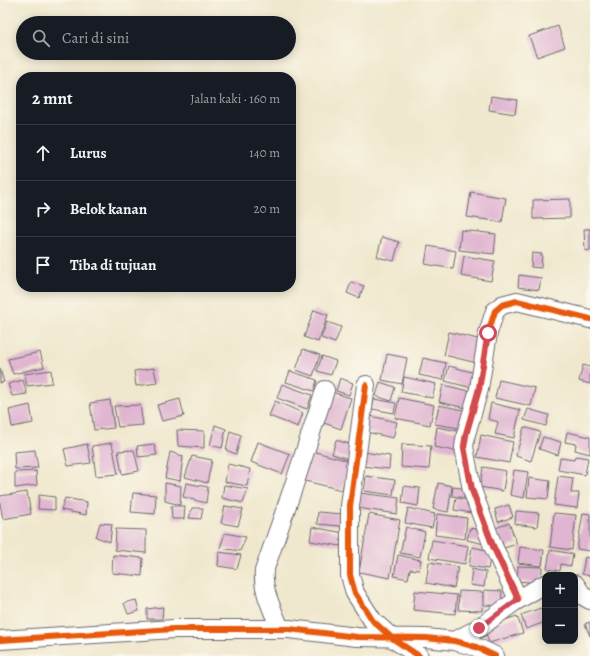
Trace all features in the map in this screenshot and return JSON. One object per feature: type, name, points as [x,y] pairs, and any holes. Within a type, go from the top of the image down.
[{"type":"street","points":[[518,599],[493,546],[472,490],[464,447],[466,434],[479,389],[488,333],[495,311],[502,305],[516,301],[590,319]]},
{"type":"street","points":[[366,385],[350,506],[350,575],[355,593],[374,621],[392,638],[419,656]]},
{"type":"street","points":[[280,629],[264,588],[264,571],[325,390]]},
{"type":"street","points":[[455,641],[479,628],[518,599],[542,586]]},
{"type":"street","points":[[578,588],[583,596],[590,600]]},
{"type":"street","points":[[0,640],[174,629],[280,629],[357,637],[426,638],[455,641],[476,647],[496,656]]},
{"type":"building","points":[[558,26],[565,47],[537,57],[529,36]]},
{"type":"building","points":[[491,96],[517,100],[515,114],[489,110]]},
{"type":"building","points":[[471,192],[506,198],[502,222],[467,217]]},
{"type":"building","points":[[570,199],[570,218],[533,219],[533,200]]},
{"type":"building","points":[[584,229],[590,229],[590,250],[585,251]]},
{"type":"building","points":[[461,230],[496,234],[494,254],[459,250]]},
{"type":"building","points":[[382,237],[399,242],[394,261],[377,257]]},
{"type":"building","points":[[428,246],[456,251],[453,269],[425,264]]},
{"type":"building","points":[[532,253],[542,254],[541,268],[531,267]]},
{"type":"building","points":[[464,256],[495,261],[491,281],[461,276]]},
{"type":"building","points":[[519,275],[541,278],[539,290],[518,287]]},
{"type":"building","points":[[351,282],[364,286],[359,298],[347,293]]},
{"type":"building","points":[[314,310],[328,315],[318,342],[304,337]]},
{"type":"building","points":[[327,322],[341,327],[335,343],[321,338]]},
{"type":"building","points":[[449,332],[486,341],[481,364],[444,355]]},
{"type":"building","points":[[303,349],[320,355],[313,376],[296,370]]},
{"type":"building","points":[[40,352],[44,367],[13,374],[8,359]]},
{"type":"building","points":[[387,354],[407,358],[402,384],[382,380]]},
{"type":"building","points":[[322,356],[336,361],[331,375],[317,371]]},
{"type":"building","points":[[423,358],[446,363],[443,380],[419,375]]},
{"type":"building","points":[[583,365],[590,367],[590,384],[579,381]]},
{"type":"building","points":[[449,366],[479,374],[476,389],[445,381]]},
{"type":"building","points":[[154,368],[157,383],[136,386],[134,371]]},
{"type":"building","points":[[0,369],[4,382],[0,383]]},
{"type":"building","points":[[51,370],[52,383],[27,386],[24,374]]},
{"type":"building","points":[[290,371],[317,380],[314,391],[286,382]]},
{"type":"building","points":[[404,377],[436,384],[432,398],[401,392]]},
{"type":"building","points":[[340,378],[353,383],[349,395],[336,391]]},
{"type":"building","points":[[23,380],[27,394],[12,396],[8,384]]},
{"type":"building","points":[[499,380],[535,388],[531,406],[495,398]]},
{"type":"building","points":[[380,382],[395,387],[391,401],[376,396]]},
{"type":"building","points":[[282,384],[312,395],[307,409],[277,398]]},
{"type":"building","points":[[443,385],[473,392],[470,409],[439,402]]},
{"type":"building","points":[[331,392],[351,398],[341,429],[321,422]]},
{"type":"building","points":[[399,398],[434,405],[430,425],[395,418]]},
{"type":"building","points":[[180,399],[184,416],[162,421],[157,405]]},
{"type":"building","points":[[374,399],[396,403],[394,413],[372,409]]},
{"type":"building","points":[[110,400],[114,428],[94,430],[90,403]]},
{"type":"building","points":[[275,401],[303,413],[298,427],[269,416]]},
{"type":"building","points":[[491,403],[520,410],[514,438],[495,434],[498,422],[488,419]]},
{"type":"building","points":[[30,405],[33,423],[12,427],[9,410]]},
{"type":"building","points":[[140,405],[143,425],[118,427],[114,406]]},
{"type":"building","points":[[439,405],[468,411],[464,429],[435,424]]},
{"type":"building","points":[[528,409],[549,415],[546,426],[524,420]]},
{"type":"building","points":[[366,415],[397,422],[393,438],[362,431]]},
{"type":"building","points":[[215,425],[226,429],[222,448],[210,445]]},
{"type":"building","points":[[437,427],[464,432],[461,452],[434,447]]},
{"type":"building","points":[[524,427],[540,432],[531,461],[516,456]]},
{"type":"building","points":[[177,430],[204,431],[204,448],[178,446]]},
{"type":"building","points":[[230,431],[241,435],[236,454],[226,450]]},
{"type":"building","points":[[567,432],[590,437],[590,454],[575,450],[576,444],[565,442]]},
{"type":"building","points":[[481,435],[513,442],[509,463],[477,457]]},
{"type":"building","points":[[543,437],[561,442],[558,455],[539,449]]},
{"type":"building","points":[[336,440],[352,445],[348,459],[332,454]]},
{"type":"building","points":[[258,442],[290,454],[282,474],[251,462]]},
{"type":"building","points":[[112,443],[118,474],[96,476],[92,446]]},
{"type":"building","points":[[87,444],[91,463],[68,466],[64,449]]},
{"type":"building","points":[[154,444],[157,455],[138,457],[137,446]]},
{"type":"building","points":[[402,444],[431,446],[429,469],[401,467]]},
{"type":"building","points":[[35,450],[38,468],[15,469],[14,452]]},
{"type":"building","points":[[134,450],[139,471],[122,474],[118,451]]},
{"type":"building","points":[[308,450],[349,461],[342,490],[301,480]]},
{"type":"building","points":[[170,452],[183,456],[180,481],[165,478]]},
{"type":"building","points":[[363,452],[390,456],[389,469],[361,466]]},
{"type":"building","points":[[192,456],[212,460],[207,483],[185,477]]},
{"type":"building","points":[[575,456],[588,458],[585,475],[558,470],[560,458],[574,460]]},
{"type":"building","points":[[228,464],[250,469],[247,486],[225,482]]},
{"type":"building","points":[[483,467],[506,471],[503,491],[480,487]]},
{"type":"building","points":[[514,470],[528,472],[524,498],[510,495]]},
{"type":"building","points":[[36,471],[37,485],[15,488],[15,472]]},
{"type":"building","points":[[366,476],[395,480],[393,495],[364,491]]},
{"type":"building","points":[[558,476],[573,478],[571,493],[579,493],[577,508],[554,505]]},
{"type":"building","points":[[529,478],[550,481],[548,499],[527,497]]},
{"type":"building","points":[[165,483],[181,486],[180,505],[165,501]]},
{"type":"building","points":[[186,483],[208,487],[206,503],[183,497]]},
{"type":"building","points":[[438,483],[452,486],[448,512],[433,509]]},
{"type":"building","points":[[224,485],[248,489],[243,503],[222,498]]},
{"type":"building","points":[[404,486],[420,488],[418,506],[402,503]]},
{"type":"building","points":[[453,487],[469,489],[468,498],[452,496]]},
{"type":"building","points":[[27,492],[31,514],[3,519],[0,496]]},
{"type":"building","points":[[133,493],[156,495],[155,514],[131,512]]},
{"type":"building","points":[[360,493],[399,498],[397,514],[357,508]]},
{"type":"building","points":[[39,495],[55,497],[55,510],[38,509]]},
{"type":"building","points":[[65,498],[87,502],[86,515],[61,510]]},
{"type":"building","points":[[456,498],[474,501],[472,513],[454,510]]},
{"type":"building","points":[[509,505],[513,517],[498,522],[495,509]]},
{"type":"building","points":[[171,506],[185,506],[184,519],[172,519]]},
{"type":"building","points":[[225,506],[243,509],[238,526],[221,523]]},
{"type":"building","points":[[192,508],[203,508],[201,519],[189,518]]},
{"type":"building","points":[[408,508],[435,514],[432,528],[405,523]]},
{"type":"building","points":[[516,511],[539,513],[537,527],[515,524]]},
{"type":"building","points":[[318,512],[342,514],[341,526],[317,524]]},
{"type":"building","points":[[554,513],[576,515],[572,550],[550,547]]},
{"type":"building","points":[[583,513],[590,514],[590,551],[577,549]]},
{"type":"building","points":[[369,514],[400,520],[390,578],[359,572]]},
{"type":"building","points":[[437,514],[467,518],[465,539],[435,535]]},
{"type":"building","points":[[100,523],[112,524],[110,542],[96,537]]},
{"type":"building","points":[[509,523],[517,544],[504,548],[496,528]]},
{"type":"building","points":[[312,527],[344,533],[341,546],[310,541]]},
{"type":"building","points":[[406,527],[425,532],[420,557],[400,553]]},
{"type":"building","points":[[470,528],[486,531],[484,544],[467,540]]},
{"type":"building","points":[[116,529],[146,530],[146,553],[115,550]]},
{"type":"building","points":[[225,533],[246,537],[240,551],[220,548]]},
{"type":"building","points":[[432,540],[468,546],[465,564],[429,558]]},
{"type":"building","points":[[472,547],[491,551],[488,569],[469,566]]},
{"type":"building","points":[[520,547],[544,550],[542,566],[518,563]]},
{"type":"building","points":[[550,550],[573,554],[571,566],[561,564],[560,571],[547,569]]},
{"type":"building","points":[[219,552],[241,555],[237,569],[218,566]]},
{"type":"building","points":[[113,555],[143,558],[142,576],[112,573]]},
{"type":"building","points":[[398,555],[421,560],[419,570],[410,569],[408,579],[394,576]]},
{"type":"building","points":[[585,557],[590,558],[590,576],[582,574]]},
{"type":"building","points":[[429,562],[458,567],[454,588],[426,583]]},
{"type":"building","points":[[518,566],[542,567],[541,583],[517,581]]},
{"type":"building","points":[[472,569],[486,572],[484,587],[470,585]]},
{"type":"building","points":[[484,590],[502,591],[501,606],[484,605]]},
{"type":"building","points":[[415,591],[457,595],[455,614],[413,610]]},
{"type":"building","points":[[459,591],[483,592],[482,611],[458,610]]},
{"type":"building","points":[[136,600],[139,611],[128,614],[124,603]]},
{"type":"building","points":[[163,607],[162,619],[147,619],[147,609]]},
{"type":"building","points":[[541,608],[542,623],[526,629],[521,615]]},
{"type":"building","points":[[517,616],[523,633],[489,643],[484,627]]},
{"type":"building","points":[[590,622],[590,636],[585,624]]},
{"type":"cycle path","points":[[518,599],[493,546],[472,490],[464,447],[466,434],[479,389],[488,333],[495,311],[502,305],[517,301],[590,319]]},
{"type":"cycle path","points":[[366,385],[350,506],[350,575],[355,593],[373,621],[392,638],[419,656]]},
{"type":"cycle path","points":[[0,640],[174,629],[289,629],[357,637],[426,638],[455,641],[476,647],[495,656]]},
{"type":"route","points":[[479,628],[518,599],[493,546],[472,490],[464,447],[466,434],[479,389],[488,333]]}]
